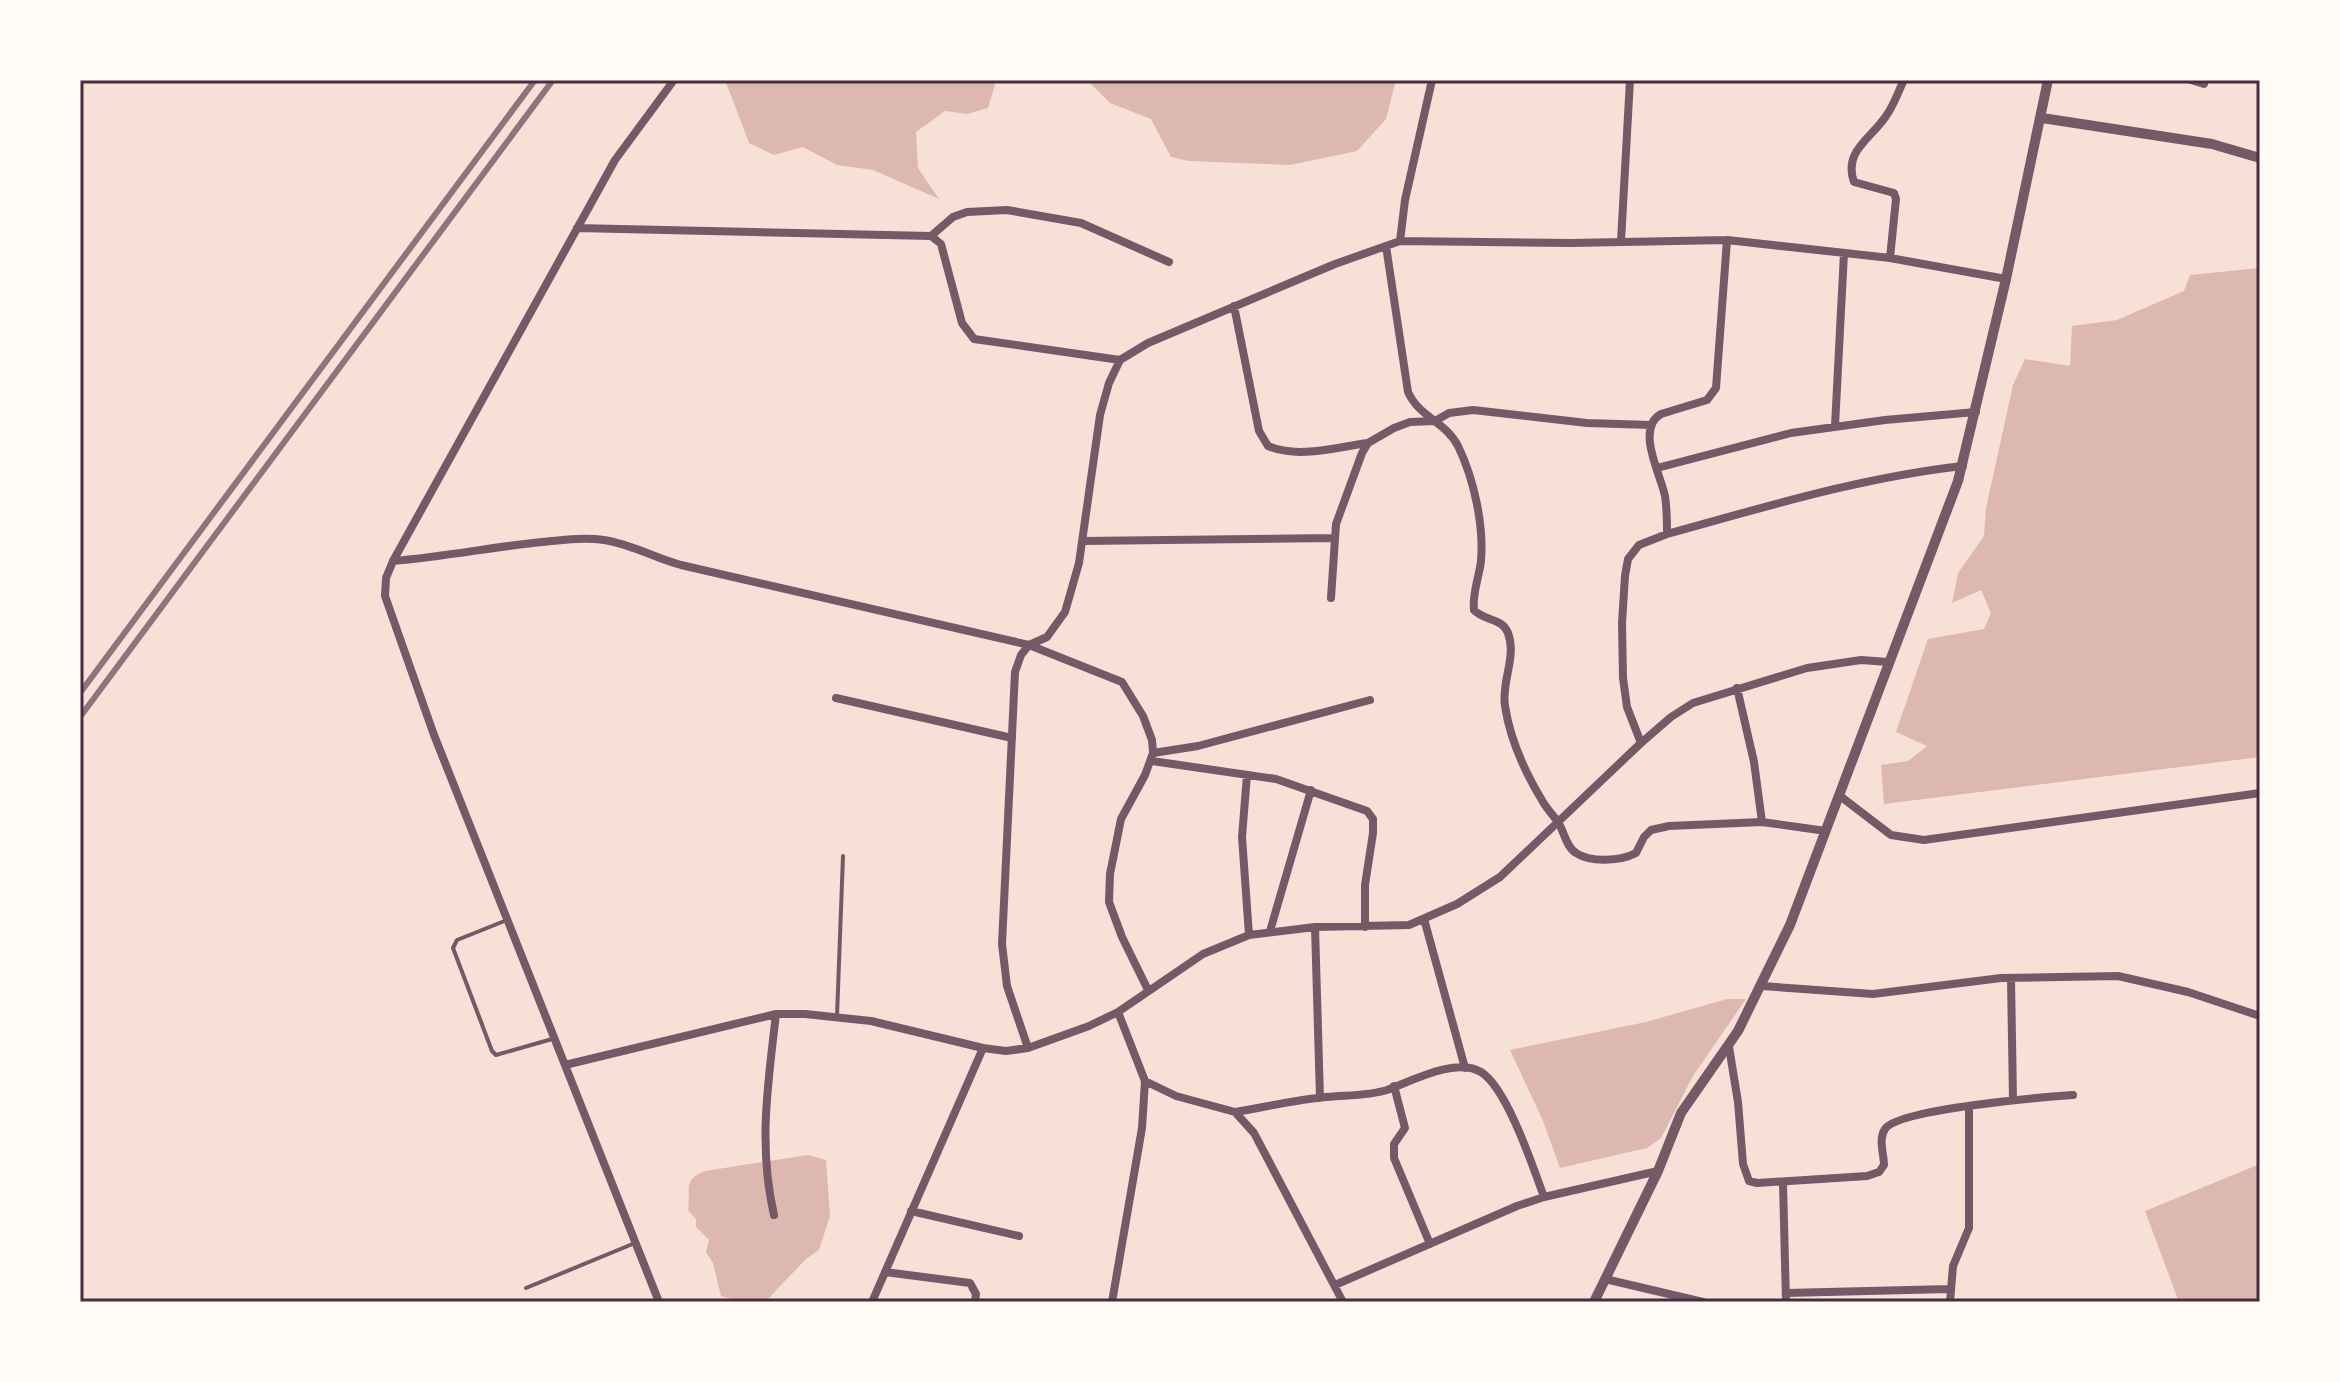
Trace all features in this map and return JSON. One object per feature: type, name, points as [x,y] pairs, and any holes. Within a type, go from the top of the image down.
[{"type":"street","points":[[659,1302],[434,735],[385,596],[386,578],[393,561],[615,160],[674,80]]},
{"type":"street","points":[[1400,241],[1405,200],[1432,80]]},
{"type":"street","points":[[1621,241],[1630,80]]},
{"type":"street","points":[[1890,258],[1894,193],[1854,182],[1852,160],[1857,148],[1886,117],[1904,80]]},
{"type":"street","points":[[1594,1302],[1658,1171],[1681,1113],[1729,1047],[1790,925],[1963,466],[2048,80]]},
{"type":"street","points":[[2191,80],[2204,84]]},
{"type":"street","points":[[2042,118],[2212,144],[2260,158]]},
{"type":"street","points":[[931,236],[953,217],[967,212],[1007,210],[1081,223],[1169,262]]},
{"type":"street","points":[[577,228],[931,236],[941,244],[962,323],[974,339],[1120,360]]},
{"type":"street","points":[[1667,534],[1665,497],[1650,441],[1651,425],[1654,418],[1661,414],[1707,400],[1716,388],[1727,240]]},
{"type":"street","points":[[1028,1048],[1007,986],[1002,944],[1015,672],[1021,655],[1029,645],[1047,637],[1065,612],[1083,541],[1100,415],[1109,383],[1120,360],[1148,343],[1234,306],[1400,241],[1571,243],[1727,240],[1890,258],[2006,279]]},
{"type":"street","points":[[1386,246],[1408,392],[1419,411],[1435,421],[1456,442],[1472,483],[1481,539],[1474,610],[1479,616],[1503,625],[1508,631],[1510,653],[1504,689],[1510,728],[1538,793],[1558,822],[1570,847],[1576,853],[1600,859],[1625,858],[1636,853],[1644,837],[1657,828],[1762,822],[1826,831]]},
{"type":"street","points":[[1835,426],[1844,253]]},
{"type":"street","points":[[1234,306],[1259,431],[1268,446],[1287,452],[1368,443],[1410,422],[1435,421],[1457,411],[1490,410],[1587,423],[1651,425]]},
{"type":"street","points":[[1657,468],[1750,442],[1835,426],[1976,412]]},
{"type":"street","points":[[1331,598],[1333,538],[1368,443]]},
{"type":"street","points":[[1641,743],[1627,707],[1622,623],[1628,559],[1639,545],[1667,534],[1845,487],[1963,466]]},
{"type":"street","points":[[1083,541],[1333,538]]},
{"type":"street","points":[[393,561],[565,539],[602,540],[681,565],[1029,645],[1122,682],[1143,716],[1152,740],[1153,757],[1121,819],[1108,891],[1113,917],[1148,990]]},
{"type":"street","points":[[565,1065],[776,1014],[837,1016],[886,1024],[983,1048],[1006,1051],[1028,1048],[1118,1012],[1203,954],[1249,935],[1315,927],[1409,925],[1424,919],[1491,884],[1641,743],[1693,703],[1832,663],[1874,659],[1888,662]]},
{"type":"street","points":[[1737,688],[1754,762],[1762,822]]},
{"type":"street","points":[[836,698],[1012,738]]},
{"type":"street","points":[[1153,757],[1370,700]]},
{"type":"street","points":[[1153,757],[1276,779],[1361,808],[1373,819],[1365,885],[1365,927]]},
{"type":"street","points":[[1247,775],[1242,837],[1249,935]]},
{"type":"street","points":[[1270,931],[1311,790]]},
{"type":"street","points":[[1840,796],[1891,835],[1924,840],[2260,793]]},
{"type":"street","points":[[1424,919],[1465,1068]]},
{"type":"street","points":[[1315,927],[1320,1098]]},
{"type":"street","points":[[1761,986],[1873,994],[2011,978],[2083,975],[2135,978],[2260,1016]]},
{"type":"street","points":[[2011,978],[2013,1100]]},
{"type":"street","points":[[1112,1302],[1142,1128],[1145,1081],[1118,1012]]},
{"type":"street","points":[[774,1215],[766,1180],[764,1121],[776,1014]]},
{"type":"street","points":[[1729,1047],[1746,1176],[1749,1181],[1757,1183],[1867,1176],[1879,1172],[1884,1165],[1881,1139],[1887,1126],[1906,1118],[2013,1100],[2073,1095]]},
{"type":"street","points":[[872,1302],[983,1048]]},
{"type":"street","points":[[1145,1081],[1176,1096],[1235,1112],[1361,1094],[1417,1077],[1465,1068],[1478,1070],[1501,1095],[1544,1197]]},
{"type":"street","points":[[1394,1086],[1405,1128],[1394,1144],[1394,1158],[1430,1244]]},
{"type":"street","points":[[1950,1302],[1953,1266],[1969,1228],[1969,1107]]},
{"type":"street","points":[[1235,1112],[1254,1133],[1343,1302]]},
{"type":"street","points":[[1335,1285],[1544,1197],[1658,1171]]},
{"type":"street","points":[[1783,1183],[1786,1297],[1949,1289]]},
{"type":"street","points":[[911,1211],[1019,1236]]},
{"type":"street","points":[[885,1272],[970,1283],[974,1287],[975,1302]]},
{"type":"street","points":[[1605,1279],[1703,1302]]},
{"type":"lane","points":[[837,1016],[843,856]]},
{"type":"lane","points":[[507,920],[454,944],[453,948],[492,1051],[502,1055],[555,1038]]},
{"type":"lane","points":[[526,1288],[637,1242]]},
{"type":"shaded area","points":[[725,80],[992,80],[995,85],[988,108],[967,114],[945,111],[916,132],[918,168],[939,199],[873,170],[837,165],[803,147],[774,155],[749,143]]},
{"type":"shaded area","points":[[1087,80],[1396,80],[1386,119],[1357,151],[1290,165],[1189,161],[1171,157],[1151,119],[1110,103]]},
{"type":"shaded area","points":[[2259,268],[2260,757],[1884,804],[1881,765],[1908,761],[1927,746],[1896,732],[1928,639],[1984,629],[1991,613],[1981,590],[1952,603],[1958,573],[1984,536],[1986,508],[2013,385],[2025,359],[2070,366],[2072,326],[2117,320],[2184,291],[2190,275]]},
{"type":"shaded area","points":[[1727,999],[1746,999],[1693,1076],[1661,1138],[1647,1148],[1560,1168],[1543,1121],[1510,1050],[1646,1022]]},
{"type":"shaded area","points":[[808,1155],[826,1160],[830,1216],[819,1250],[806,1259],[765,1302],[744,1302],[721,1296],[713,1263],[706,1252],[709,1240],[696,1227],[696,1219],[688,1210],[690,1182],[705,1171]]},
{"type":"shaded area","points":[[2260,1164],[2260,1302],[2179,1302],[2145,1211]]},
{"type":"railway","points":[[80,693],[535,80]]},
{"type":"railway","points":[[80,717],[553,80]]}]
